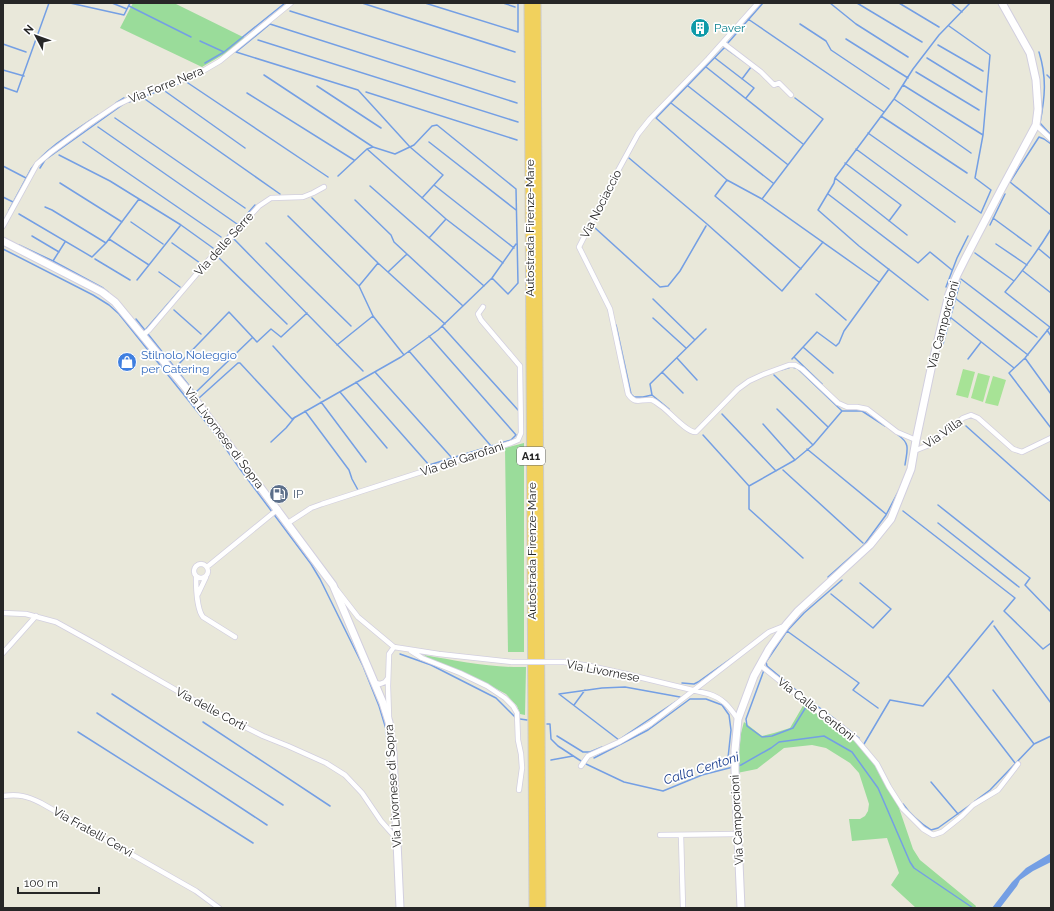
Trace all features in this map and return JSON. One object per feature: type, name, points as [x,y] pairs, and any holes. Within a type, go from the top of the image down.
[{"type":"highway","name":"Autostrada Firenze-Mare","points":[[529,3],[534,908]]},
{"type":"highway","name":"Autostrada Firenze-Mare","points":[[536,3],[541,908]]},
{"type":"main road","name":"Via Camporcioni","points":[[741,908],[734,767],[738,719],[754,676],[769,649],[798,611],[870,545],[891,518],[911,470],[931,369],[949,294],[965,258],[1036,125],[1038,109],[1036,80],[1030,53],[1002,3]]},
{"type":"main road","name":"Via Livornese di Sopra","points":[[3,241],[102,292],[115,302],[194,398],[333,585],[375,683],[389,722],[393,752],[400,908]]},
{"type":"street","name":"Via Forre Nera","points":[[3,226],[37,164],[51,152],[117,105],[140,94],[196,75],[220,61],[291,3]]},
{"type":"street","name":"Via Nociaccio","points":[[758,3],[723,43],[650,119],[638,134],[579,247],[610,309],[628,394],[636,401],[652,400],[688,429],[696,432],[738,389],[749,380],[789,365],[795,365],[802,369],[838,403],[847,407],[857,407],[867,410],[897,432],[916,440]]},
{"type":"street","points":[[723,43],[761,72],[774,85],[779,83],[791,95]]},
{"type":"street","points":[[1036,125],[1051,139]]},
{"type":"street","name":"Via delle Serre","points":[[143,335],[149,330],[206,263],[259,206],[271,198],[303,197],[324,187]]},
{"type":"street","name":"Via dei Garofani","points":[[288,523],[306,511],[322,504],[518,440],[521,433],[520,366],[481,320],[478,314],[483,307]]},
{"type":"street","name":"Via Villa","points":[[914,452],[930,445],[963,418],[971,415],[978,418],[1013,448],[1022,452],[1051,438]]},
{"type":"street","points":[[207,567],[278,509]]},
{"type":"street","points":[[207,567],[203,564],[198,565],[194,570],[201,614],[203,617],[235,636]]},
{"type":"street","points":[[197,596],[208,573],[207,567]]},
{"type":"street","points":[[196,576],[200,579],[206,577]]},
{"type":"street","name":"Via Livornese","points":[[333,585],[358,617],[394,647],[453,656],[512,662],[564,662],[590,666],[716,696],[731,708],[738,719]]},
{"type":"street","name":"Via delle Corti","points":[[3,613],[26,614],[56,622],[209,709],[263,736],[326,763],[344,775],[362,793],[382,822],[397,839]]},
{"type":"street","points":[[3,653],[36,616]]},
{"type":"street","points":[[350,625],[352,620],[358,617]]},
{"type":"street","name":"Via Camporcioni","points":[[581,766],[588,756],[635,734],[650,724],[769,632],[786,625]]},
{"type":"street","points":[[389,722],[389,654],[394,647]]},
{"type":"street","name":"Via Livornese","points":[[410,650],[422,658],[460,673],[487,686],[505,698],[513,706],[517,713],[518,740],[522,761],[519,790]]},
{"type":"street","name":"Via Calla Centoni","points":[[760,665],[816,710],[837,723],[856,739],[877,764],[903,809],[923,829],[933,835],[942,832],[962,816],[972,805],[998,790],[1018,764]]},
{"type":"street","points":[[375,683],[380,684],[385,682],[388,678]]},
{"type":"street","name":"Via Fratelli Cervi","points":[[3,796],[26,796],[41,803],[196,891],[219,908]]},
{"type":"street","points":[[660,835],[737,834]]},
{"type":"street","points":[[681,835],[683,908]]},
{"type":"green space","points":[[133,3],[174,3],[245,38],[226,53],[202,67],[120,28]]},
{"type":"green space","points":[[963,369],[975,372],[968,398],[956,395]]},
{"type":"green space","points":[[978,373],[990,376],[983,402],[971,398]]},
{"type":"green space","points":[[993,376],[1006,380],[998,406],[985,403]]},
{"type":"green space","points":[[524,443],[524,652],[508,652],[505,448]]},
{"type":"green space","points":[[424,655],[462,662],[526,667],[525,715],[520,714],[517,706],[506,694],[470,675]]},
{"type":"green space","points":[[804,704],[849,735],[865,751],[875,765],[898,805],[913,849],[920,860],[976,906],[975,908],[916,908],[891,885],[899,873],[887,838],[852,841],[849,819],[860,819],[865,816],[868,811],[869,804],[859,773],[850,763],[826,748],[812,745],[784,748],[757,769],[737,773],[741,733],[744,722],[762,736],[774,733],[790,728]]},
{"type":"water","points":[[1051,853],[1051,862],[1033,871],[1020,880],[1000,908],[992,908],[1012,882],[1026,868]]},
{"type":"waterway","points":[[3,87],[17,92],[49,3]]},
{"type":"waterway","points":[[70,3],[124,15],[130,3]]},
{"type":"waterway","points":[[112,3],[127,9]]},
{"type":"waterway","points":[[205,63],[224,52],[285,3]]},
{"type":"waterway","points":[[362,3],[515,52]]},
{"type":"waterway","points":[[425,3],[518,32],[518,3]]},
{"type":"waterway","points":[[503,3],[515,7]]},
{"type":"waterway","points":[[727,44],[763,3]]},
{"type":"waterway","points":[[830,3],[856,24],[908,57]]},
{"type":"waterway","points":[[857,3],[922,42]]},
{"type":"waterway","points":[[899,3],[939,27]]},
{"type":"waterway","points":[[951,3],[962,12]]},
{"type":"waterway","points":[[928,300],[859,246],[818,210],[834,183],[835,178],[894,99],[913,69],[939,35],[970,3]]},
{"type":"waterway","points":[[129,6],[191,37]]},
{"type":"waterway","points":[[290,11],[515,82]]},
{"type":"waterway","points":[[748,19],[884,112]]},
{"type":"waterway","points":[[236,52],[270,24],[517,103]]},
{"type":"waterway","points":[[800,24],[826,41],[831,50],[889,89]]},
{"type":"waterway","points":[[868,133],[981,213],[991,190],[975,178],[983,135],[990,55],[949,26]]},
{"type":"waterway","points":[[846,39],[908,78]]},
{"type":"waterway","points":[[258,40],[518,122]]},
{"type":"waterway","points":[[200,41],[224,52]]},
{"type":"waterway","points":[[3,44],[26,52]]},
{"type":"waterway","points":[[938,45],[983,71]]},
{"type":"waterway","points":[[725,47],[656,118],[727,180],[762,199],[879,282]]},
{"type":"waterway","points":[[725,48],[746,63]]},
{"type":"waterway","points":[[236,52],[358,90],[410,147],[443,175],[422,198]]},
{"type":"waterway","points":[[1039,52],[1042,61],[1044,79],[1043,105],[1040,123],[1051,135]]},
{"type":"waterway","points":[[715,58],[754,88],[746,98]]},
{"type":"waterway","points":[[927,58],[982,92]]},
{"type":"waterway","points":[[706,67],[803,144]]},
{"type":"waterway","points":[[742,79],[751,67]]},
{"type":"waterway","points":[[3,70],[24,76]]},
{"type":"waterway","points":[[916,72],[979,110]]},
{"type":"waterway","points":[[264,75],[373,147]]},
{"type":"waterway","points":[[1047,75],[1051,79]]},
{"type":"waterway","points":[[185,81],[328,177]]},
{"type":"waterway","points":[[129,102],[180,83]]},
{"type":"waterway","points":[[903,85],[983,135]]},
{"type":"waterway","points":[[317,86],[381,128]]},
{"type":"waterway","points":[[688,86],[787,164]]},
{"type":"waterway","points":[[162,89],[245,148]]},
{"type":"waterway","points":[[366,92],[517,140]]},
{"type":"waterway","points":[[247,93],[354,160]]},
{"type":"waterway","points":[[142,97],[280,194]]},
{"type":"waterway","points":[[116,103],[124,98]]},
{"type":"waterway","points":[[762,199],[823,119],[795,98]]},
{"type":"waterway","points":[[894,99],[971,153]]},
{"type":"waterway","points":[[40,168],[45,160],[125,103]]},
{"type":"waterway","points":[[671,103],[773,183]]},
{"type":"waterway","points":[[9,210],[31,169],[37,161],[62,140],[98,115]]},
{"type":"waterway","points":[[881,116],[967,173]]},
{"type":"waterway","points":[[115,118],[245,208]]},
{"type":"waterway","points":[[338,176],[367,149],[373,147],[395,154],[414,145],[432,126],[437,125],[516,189],[518,283],[508,294],[492,278]]},
{"type":"waterway","points":[[98,127],[237,224]]},
{"type":"waterway","points":[[1051,144],[1039,137],[1010,182],[1051,215]]},
{"type":"waterway","points":[[83,142],[221,237]]},
{"type":"waterway","points":[[429,142],[516,210]]},
{"type":"waterway","points":[[367,149],[446,219],[503,263]]},
{"type":"waterway","points":[[856,149],[955,222]]},
{"type":"waterway","points":[[59,155],[110,181],[181,225],[213,248]]},
{"type":"waterway","points":[[629,158],[707,224],[782,291],[823,242]]},
{"type":"waterway","points":[[845,163],[901,205],[889,221]]},
{"type":"waterway","points":[[3,166],[26,178]]},
{"type":"waterway","points":[[835,178],[907,235]]},
{"type":"waterway","points":[[727,180],[715,196],[801,269]]},
{"type":"waterway","points":[[60,183],[122,222]]},
{"type":"waterway","points":[[434,185],[514,248]]},
{"type":"waterway","points":[[370,186],[484,286]]},
{"type":"waterway","points":[[828,194],[918,263],[930,252],[952,270]]},
{"type":"waterway","points":[[990,225],[1005,194]]},
{"type":"waterway","points":[[3,197],[13,202]]},
{"type":"waterway","points":[[312,198],[378,263],[445,324]]},
{"type":"waterway","points":[[19,214],[92,257],[106,243],[139,199]]},
{"type":"waterway","points":[[355,200],[391,235],[394,242],[463,306]]},
{"type":"waterway","points":[[216,249],[255,205]]},
{"type":"waterway","points":[[45,207],[106,243]]},
{"type":"waterway","points":[[288,216],[359,286],[373,316],[404,355]]},
{"type":"waterway","points":[[993,218],[1031,246]]},
{"type":"waterway","points":[[429,238],[446,219]]},
{"type":"waterway","points":[[131,222],[163,244]]},
{"type":"waterway","points":[[137,280],[180,226]]},
{"type":"waterway","points":[[594,227],[660,287],[668,286],[680,271],[706,226]]},
{"type":"waterway","points":[[1051,229],[1029,262],[1005,292],[1051,328]]},
{"type":"waterway","points":[[32,236],[59,252]]},
{"type":"waterway","points":[[946,287],[957,258],[968,236]]},
{"type":"waterway","points":[[233,238],[363,371]]},
{"type":"waterway","points":[[109,239],[149,265]]},
{"type":"waterway","points":[[53,261],[65,242]]},
{"type":"waterway","points":[[172,243],[200,263]]},
{"type":"waterway","points":[[266,243],[351,326]]},
{"type":"waterway","points":[[199,398],[238,363],[240,363],[292,419],[401,357],[438,330],[492,278],[516,244]]},
{"type":"waterway","points":[[996,244],[1027,265]]},
{"type":"waterway","points":[[19,245],[53,261],[108,292]]},
{"type":"waterway","points":[[3,249],[93,295],[109,305],[119,314],[217,436],[311,564],[320,579],[363,666],[379,706],[386,729],[387,740]]},
{"type":"waterway","points":[[1039,249],[1051,259]]},
{"type":"waterway","points":[[975,253],[1014,281]]},
{"type":"waterway","points":[[388,272],[407,254]]},
{"type":"waterway","points":[[217,256],[287,324]]},
{"type":"waterway","points":[[95,259],[130,280]]},
{"type":"waterway","points":[[359,286],[378,263]]},
{"type":"waterway","points":[[792,359],[817,332],[836,346],[839,343],[844,331],[889,269]]},
{"type":"waterway","points":[[1023,271],[1051,293]]},
{"type":"waterway","points":[[159,272],[180,287]]},
{"type":"waterway","points":[[961,279],[1037,337]]},
{"type":"waterway","points":[[943,344],[960,282]]},
{"type":"waterway","points":[[146,329],[179,291]]},
{"type":"waterway","points":[[816,294],[846,320]]},
{"type":"waterway","points":[[955,298],[1028,355]]},
{"type":"waterway","points":[[653,299],[694,339]]},
{"type":"waterway","points":[[174,310],[201,334]]},
{"type":"waterway","points":[[175,368],[229,312],[257,342],[271,329],[281,337],[307,313]]},
{"type":"waterway","points":[[337,345],[373,316]]},
{"type":"waterway","points":[[950,317],[1014,368]]},
{"type":"waterway","points":[[653,318],[686,348]]},
{"type":"waterway","points":[[136,319],[195,393],[252,338]]},
{"type":"waterway","points":[[616,325],[631,394],[634,397],[652,395],[669,409]]},
{"type":"waterway","points":[[442,326],[518,410]]},
{"type":"waterway","points":[[1050,327],[1025,358],[1009,373],[1051,428]]},
{"type":"waterway","points":[[652,395],[650,384],[706,329]]},
{"type":"waterway","points":[[1047,330],[1051,336]]},
{"type":"waterway","points":[[356,382],[429,465],[511,440],[516,435],[429,336]]},
{"type":"waterway","points":[[968,359],[981,342]]},
{"type":"waterway","points":[[273,346],[320,398]]},
{"type":"waterway","points":[[803,347],[833,373]]},
{"type":"waterway","points":[[409,351],[491,446]]},
{"type":"waterway","points":[[794,357],[822,384]]},
{"type":"waterway","points":[[677,358],[697,380]]},
{"type":"waterway","points":[[1025,358],[1051,394]]},
{"type":"waterway","points":[[781,370],[791,367],[797,368],[842,411],[862,411],[885,426]]},
{"type":"waterway","points":[[375,372],[452,458]]},
{"type":"waterway","points":[[662,372],[683,393]]},
{"type":"waterway","points":[[774,375],[828,427]]},
{"type":"waterway","points":[[340,392],[387,448]]},
{"type":"waterway","points":[[321,402],[366,462]]},
{"type":"waterway","points":[[777,409],[813,445]]},
{"type":"waterway","points":[[305,411],[349,470],[358,490]]},
{"type":"waterway","points":[[749,486],[795,460],[813,445],[842,411]]},
{"type":"waterway","points":[[722,414],[776,471]]},
{"type":"waterway","points":[[271,442],[295,417]]},
{"type":"waterway","points":[[763,424],[795,460]]},
{"type":"waterway","points":[[966,426],[1051,502]]},
{"type":"waterway","points":[[703,435],[749,486],[749,509],[803,558]]},
{"type":"waterway","points":[[898,435],[905,441],[907,448],[905,465]]},
{"type":"waterway","points":[[807,449],[886,514]]},
{"type":"waterway","points":[[783,470],[863,543]]},
{"type":"waterway","points":[[828,577],[864,545],[886,515],[899,490]]},
{"type":"waterway","points":[[938,505],[1030,578],[1025,585],[1051,612]]},
{"type":"waterway","points":[[903,511],[1015,598],[1004,611],[1043,649],[1051,643]]},
{"type":"waterway","points":[[938,523],[1019,587]]},
{"type":"waterway","points":[[835,719],[802,695],[767,666],[766,662],[787,631],[804,613],[842,580]]},
{"type":"waterway","points":[[831,594],[873,628],[891,609],[860,583]]},
{"type":"waterway","points":[[864,744],[890,700],[923,706],[993,621]]},
{"type":"waterway","points":[[994,626],[1051,703]]},
{"type":"waterway","points":[[787,631],[859,683],[853,690],[878,708]]},
{"type":"waterway","points":[[682,683],[694,684],[698,682],[740,652]]},
{"type":"waterway","name":"Calla Centoni","points":[[400,654],[431,665],[496,698],[515,717]]},
{"type":"waterway","points":[[764,670],[746,719],[747,726],[762,737],[772,736],[793,728],[806,707]]},
{"type":"waterway","points":[[948,676],[1015,763]]},
{"type":"waterway","points":[[559,694],[602,688],[625,687],[680,697]]},
{"type":"waterway","points":[[574,705],[585,690]]},
{"type":"waterway","points":[[993,690],[1034,744]]},
{"type":"waterway","points":[[112,694],[283,805]]},
{"type":"waterway","points":[[559,694],[619,740]]},
{"type":"waterway","points":[[594,758],[648,730],[690,699],[706,699],[722,705],[729,715],[731,730],[728,758]]},
{"type":"waterway","points":[[620,739],[675,702]]},
{"type":"waterway","points":[[97,713],[267,825]]},
{"type":"waterway","name":"Calla Centoni","points":[[520,719],[527,720]]},
{"type":"waterway","points":[[203,722],[330,806]]},
{"type":"waterway","points":[[840,723],[859,738]]},
{"type":"waterway","name":"Calla Centoni","points":[[547,724],[550,724],[551,739],[558,746],[581,761]]},
{"type":"waterway","points":[[78,732],[253,843]]},
{"type":"waterway","points":[[557,736],[583,752],[590,752],[602,747]]},
{"type":"waterway","name":"Calla Centoni","points":[[737,766],[771,748],[779,742],[824,736],[852,752],[878,788],[914,868],[973,908]]},
{"type":"waterway","points":[[975,801],[990,790],[1034,744],[1051,736]]},
{"type":"waterway","points":[[551,760],[573,756]]},
{"type":"waterway","name":"Calla Centoni","points":[[586,764],[624,782],[663,791],[702,775],[733,767]]},
{"type":"waterway","points":[[931,782],[958,814]]},
{"type":"waterway","points":[[903,804],[916,818],[931,830],[938,828],[970,805]]},
{"type":"place","name":"Paver","points":[[700,28]]},
{"type":"place","name":"Stilnolo Noleggio per Catering","points":[[127,362]]},
{"type":"place","name":"IP","points":[[279,494]]}]
